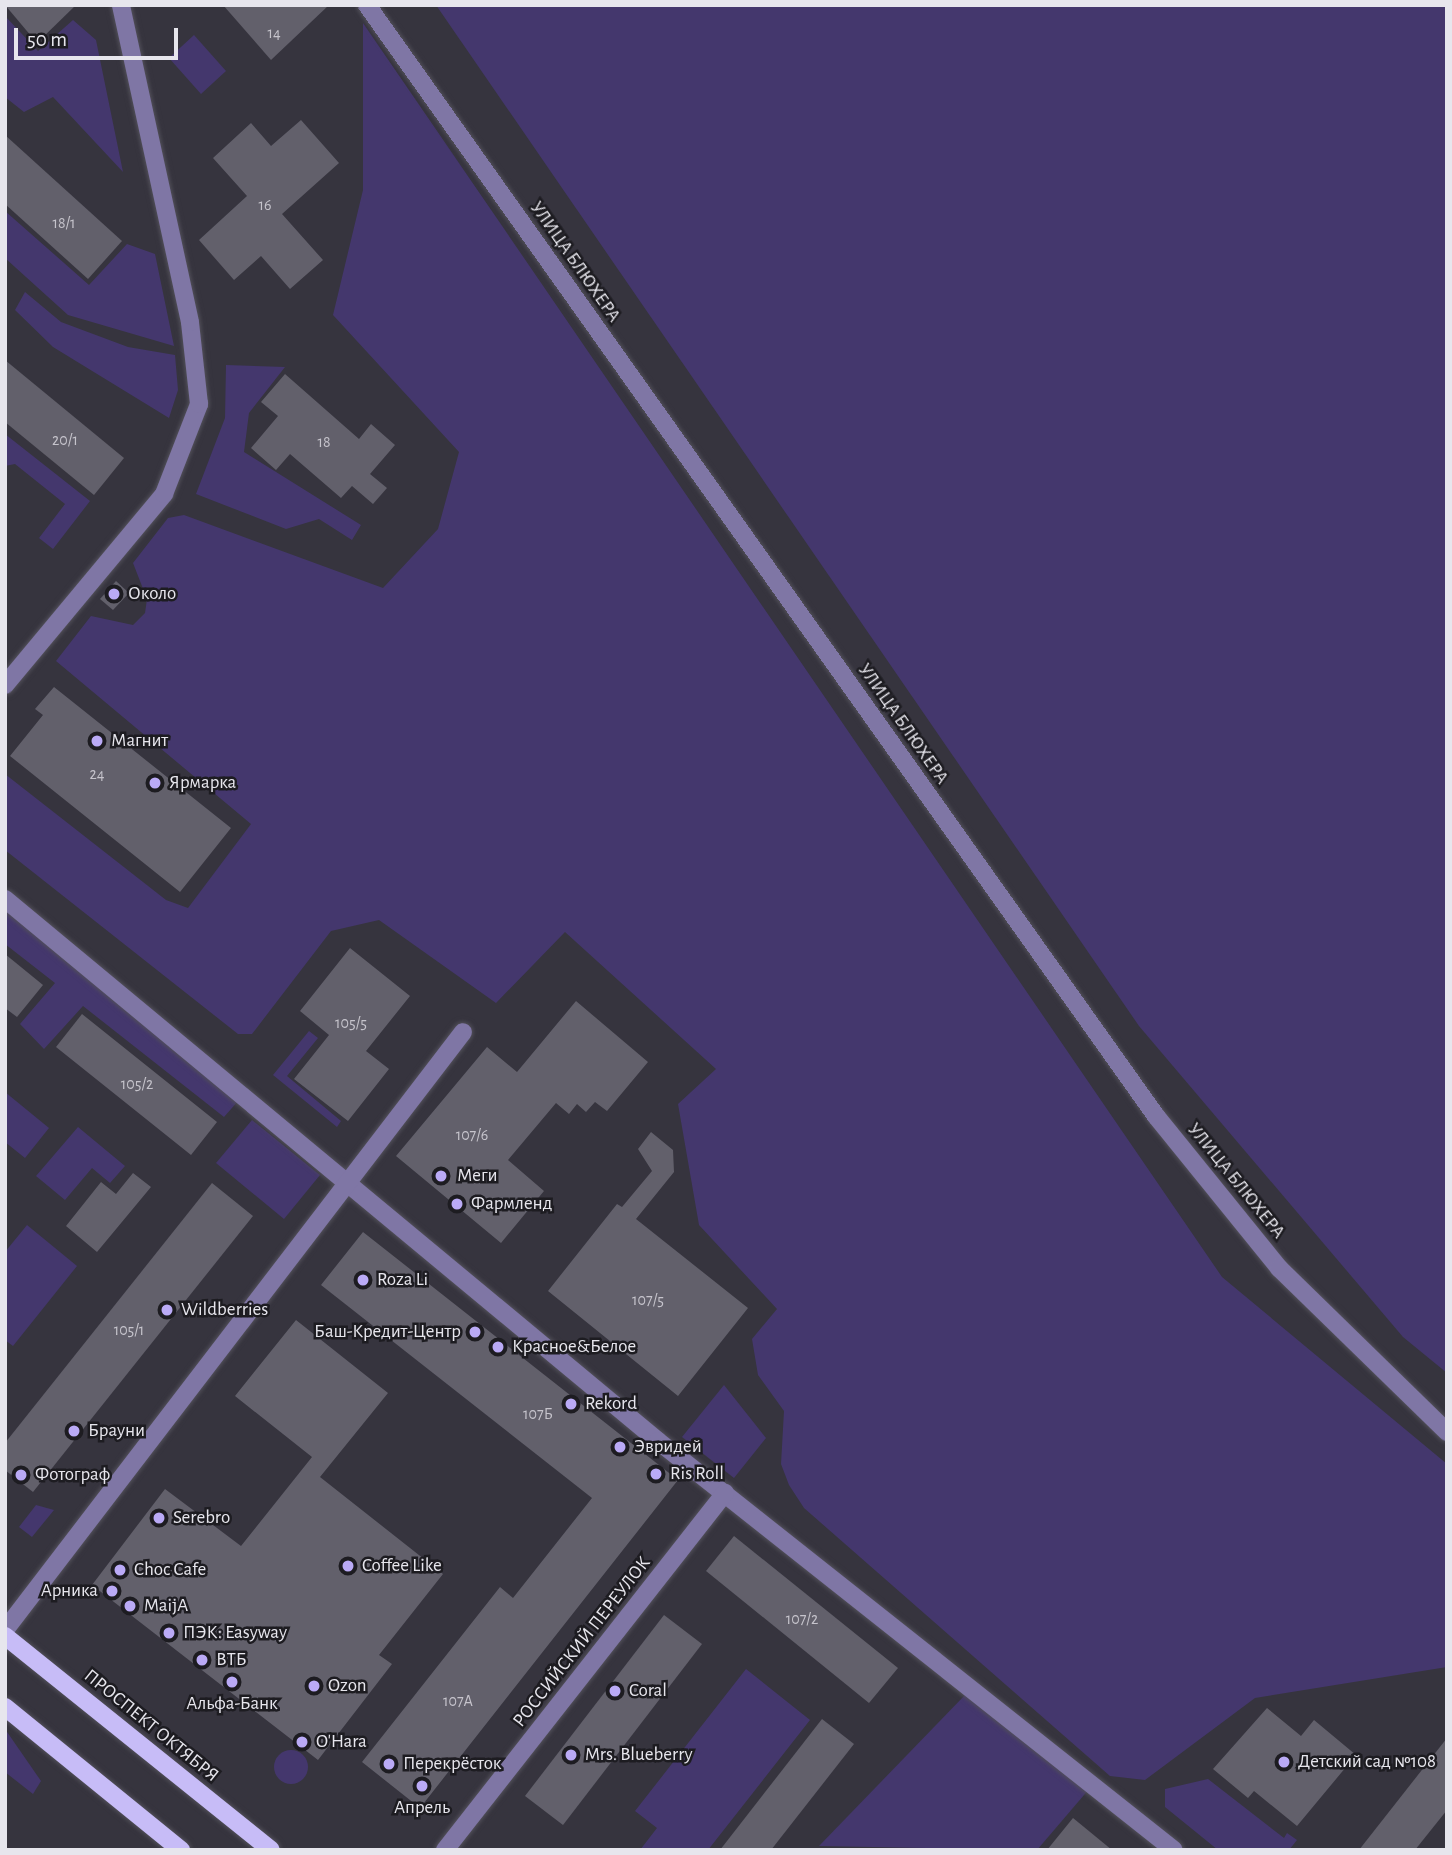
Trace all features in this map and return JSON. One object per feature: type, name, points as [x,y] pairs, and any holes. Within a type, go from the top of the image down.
[{"type":"main road","name":"ПРОСПЕКТ ОКТЯБРЯ","points":[[5,1636],[271,1850]]},
{"type":"main road","points":[[5,1707],[181,1850]]},
{"type":"street","points":[[5,685],[164,494],[199,404],[190,322],[121,5]]},
{"type":"street","name":"УЛИЦА БЛЮХЕРА","points":[[367,5],[1156,1116],[1279,1268],[1447,1432]]},
{"type":"street","points":[[5,899],[236,1086],[346,1186],[724,1493],[1174,1850]]},
{"type":"street","points":[[5,1630],[463,1032]]},
{"type":"street","name":"РОССИЙСКИЙ ПЕРЕУЛОК","points":[[445,1850],[724,1493]]},
{"type":"shaded area","points":[[436,5],[1447,5],[1447,1373],[1403,1337],[1139,1026]]},
{"type":"shaded area","points":[[5,16],[38,51],[73,20],[96,40],[123,172],[53,97],[24,112],[5,97]]},
{"type":"shaded area","points":[[363,23],[1222,1277],[1447,1464],[1447,1667],[1255,1698],[1145,1780],[1110,1776],[804,1508],[789,1485],[781,1464],[784,1411],[758,1375],[752,1339],[777,1309],[699,1225],[678,1104],[716,1069],[565,932],[496,1003],[379,920],[331,931],[252,1034],[238,1034],[5,850],[5,774],[166,900],[188,908],[251,824],[56,661],[91,616],[133,625],[145,613],[147,599],[133,563],[168,518],[184,515],[383,588],[438,529],[459,452],[333,315],[363,190]]},
{"type":"shaded area","points":[[194,35],[226,71],[201,94],[169,58]]},
{"type":"shaded area","points":[[5,211],[89,285],[127,244],[155,254],[174,346],[68,315],[5,258]]},
{"type":"shaded area","points":[[25,292],[61,322],[128,347],[175,355],[178,390],[169,418],[53,347],[15,310]]},
{"type":"shaded area","points":[[226,365],[285,367],[249,413],[244,452],[361,525],[352,540],[319,519],[286,529],[196,494],[225,418]]},
{"type":"shaded area","points":[[5,434],[90,501],[53,549],[39,538],[65,504],[15,464],[5,466]]},
{"type":"shaded area","points":[[5,908],[239,1100],[224,1117],[83,1006],[44,1049],[20,1024],[55,983],[5,944]]},
{"type":"shaded area","points":[[309,1031],[318,1038],[287,1076],[341,1121],[337,1127],[273,1075]]},
{"type":"shaded area","points":[[5,1092],[49,1128],[25,1158],[5,1142]]},
{"type":"shaded area","points":[[252,1120],[320,1175],[284,1219],[216,1163]]},
{"type":"shaded area","points":[[78,1127],[125,1166],[110,1183],[92,1168],[65,1200],[36,1176]]},
{"type":"shaded area","points":[[27,1225],[77,1266],[13,1346],[5,1340],[5,1252]]},
{"type":"shaded area","points":[[724,1385],[766,1438],[734,1478],[682,1437]]},
{"type":"shaded area","points":[[36,1505],[54,1510],[32,1537],[19,1527]]},
{"type":"shaded area","points":[[746,1669],[810,1720],[708,1850],[640,1850],[657,1828],[635,1811]]},
{"type":"shaded area","points":[[965,1695],[1090,1788],[1037,1850],[819,1846]]},
{"type":"shaded area","points":[[5,1729],[41,1781],[33,1794],[5,1772]]},
{"type":"shaded area","points":[[291,1750],[303,1755],[308,1767],[303,1779],[291,1784],[279,1779],[274,1767],[279,1755]]},
{"type":"shaded area","points":[[1208,1779],[1284,1838],[1287,1833],[1297,1840],[1289,1850],[1218,1850],[1165,1807],[1165,1789]]},
{"type":"building","points":[[5,5],[76,5],[37,43]]},
{"type":"building","points":[[223,5],[329,5],[271,60]]},
{"type":"building","points":[[301,120],[339,163],[282,214],[323,260],[290,289],[261,256],[234,280],[199,240],[247,196],[213,158],[251,123],[271,146]]},
{"type":"building","points":[[5,135],[122,241],[88,279],[5,204]]},
{"type":"building","points":[[5,360],[124,458],[94,495],[5,422]]},
{"type":"building","points":[[285,374],[359,439],[371,424],[395,445],[370,474],[387,488],[373,504],[352,486],[341,498],[290,454],[276,470],[251,448],[278,416],[261,402]]},
{"type":"building","points":[[116,581],[129,593],[113,610],[100,599]]},
{"type":"building","points":[[54,687],[231,828],[180,892],[10,756],[43,715],[35,709]]},
{"type":"building","points":[[350,948],[410,996],[366,1051],[389,1069],[348,1121],[294,1079],[329,1035],[300,1011]]},
{"type":"building","points":[[5,954],[43,985],[17,1017],[5,1008]]},
{"type":"building","points":[[576,1001],[648,1062],[607,1111],[595,1102],[586,1112],[577,1104],[569,1114],[556,1103],[508,1160],[544,1191],[501,1243],[396,1156],[487,1047],[517,1072]]},
{"type":"building","points":[[82,1014],[217,1122],[191,1155],[56,1047]]},
{"type":"building","points":[[651,1132],[673,1150],[674,1172],[636,1219],[748,1308],[678,1396],[548,1291],[617,1204],[622,1207],[652,1171],[638,1149]]},
{"type":"building","points":[[133,1173],[151,1187],[97,1252],[66,1226],[101,1182],[116,1194]]},
{"type":"building","points":[[212,1183],[253,1216],[33,1492],[5,1470],[5,1443]]},
{"type":"building","points":[[363,1232],[678,1480],[420,1808],[362,1762],[500,1587],[513,1598],[592,1498],[321,1285]]},
{"type":"building","points":[[296,1320],[388,1393],[320,1477],[443,1574],[379,1655],[392,1664],[318,1760],[92,1585],[165,1489],[241,1546],[312,1457],[235,1396]]},
{"type":"building","points":[[734,1536],[898,1668],[869,1703],[706,1571]]},
{"type":"building","points":[[664,1615],[702,1644],[563,1825],[525,1796]]},
{"type":"building","name":"Детский сад №108","points":[[1267,1708],[1301,1736],[1314,1720],[1356,1755],[1297,1826],[1254,1791],[1248,1798],[1213,1769]]},
{"type":"building","points":[[822,1719],[854,1744],[771,1850],[720,1850]]},
{"type":"building","points":[[1447,1738],[1447,1810],[1415,1850],[1359,1850]]},
{"type":"building","points":[[1073,1818],[1112,1850],[1047,1850]]},
{"type":"place","name":"Около","points":[[114,594]]},
{"type":"place","name":"Магнит","points":[[97,741]]},
{"type":"place","name":"Ярмарка","points":[[155,783]]},
{"type":"place","name":"Меги","points":[[441,1176]]},
{"type":"place","name":"Фармленд","points":[[457,1204]]},
{"type":"place","name":"Roza Li","points":[[363,1280]]},
{"type":"place","name":"Wildberries","points":[[167,1310]]},
{"type":"place","name":"Баш-Кредит-Центр","points":[[475,1332]]},
{"type":"place","name":"Красное&Белое","points":[[498,1347]]},
{"type":"place","name":"Rekord","points":[[571,1404]]},
{"type":"place","name":"Брауни","points":[[74,1431]]},
{"type":"place","name":"Эвридей","points":[[620,1447]]},
{"type":"place","name":"Ris Roll","points":[[656,1474]]},
{"type":"place","name":"Фотограф","points":[[21,1475]]},
{"type":"place","name":"Serebro","points":[[159,1518]]},
{"type":"place","name":"Coffee Like","points":[[348,1566]]},
{"type":"place","name":"Choc Cafe","points":[[120,1570]]},
{"type":"place","name":"Арника","points":[[112,1591]]},
{"type":"place","name":"MaijA","points":[[130,1606]]},
{"type":"place","name":"ПЭК: Easyway","points":[[169,1633]]},
{"type":"place","name":"ВТБ","points":[[202,1660]]},
{"type":"place","name":"Альфа-Банк","points":[[232,1682]]},
{"type":"place","name":"Ozon","points":[[314,1686]]},
{"type":"place","name":"Coral","points":[[615,1691]]},
{"type":"place","name":"O'Hara","points":[[302,1742]]},
{"type":"place","name":"Mrs. Blueberry","points":[[571,1755]]},
{"type":"place","name":"Детский сад №108","points":[[1284,1762]]},
{"type":"place","name":"Перекрёсток","points":[[389,1764]]},
{"type":"place","name":"Апрель","points":[[422,1786]]}]
